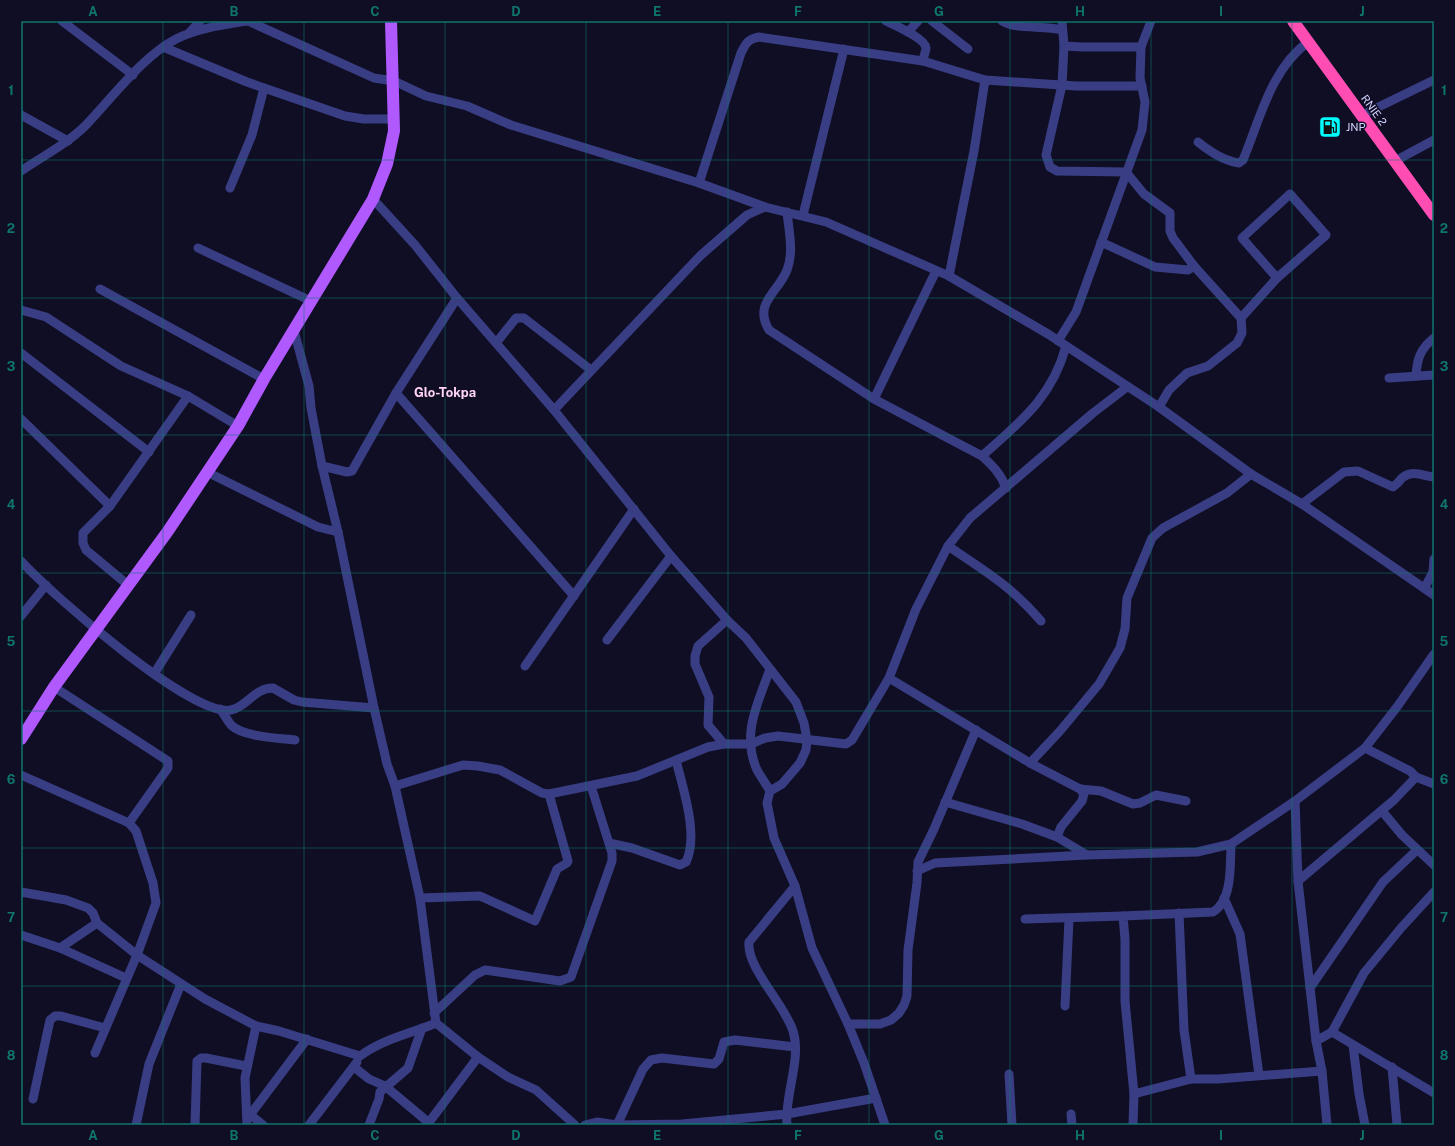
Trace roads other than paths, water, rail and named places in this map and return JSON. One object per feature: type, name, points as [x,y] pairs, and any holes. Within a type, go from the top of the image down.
[{"type":"highway","name":"RNIE 2","points":[[1293,21],[1434,216]]},
{"type":"main road","points":[[21,739],[54,687],[208,472],[238,426],[264,379],[373,200],[389,159],[394,131],[394,81],[391,21]]},
{"type":"street","points":[[62,21],[133,75]]},
{"type":"street","points":[[21,171],[68,141],[86,125],[133,75],[163,48],[190,32],[200,21]]},
{"type":"street","points":[[190,32],[247,21],[374,78],[394,81],[426,96],[467,106],[539,135],[699,184],[765,208],[803,215],[826,222],[949,276],[1058,341],[1127,387],[1159,406],[1251,474],[1302,504],[1434,595]]},
{"type":"street","points":[[886,21],[908,32],[924,44],[926,48],[923,61]]},
{"type":"street","points":[[908,32],[918,21]]},
{"type":"street","points":[[932,21],[968,49]]},
{"type":"street","points":[[1002,21],[1013,26],[1050,27],[1062,25],[1064,46],[1062,84],[1046,155],[1050,167],[1057,171],[1126,172],[1144,194],[1170,213],[1170,231],[1173,238],[1194,266],[1241,318],[1242,333],[1237,342],[1208,366],[1187,373],[1169,390],[1159,406]]},
{"type":"street","points":[[1058,341],[1076,312],[1144,118],[1145,102],[1140,78],[1141,47],[1151,21]]},
{"type":"street","points":[[699,184],[741,53],[746,42],[751,38],[759,37],[923,61],[985,80],[1142,86]]},
{"type":"street","points":[[1198,142],[1208,150],[1233,162],[1239,163],[1243,160],[1282,68],[1296,51],[1308,42]]},
{"type":"street","points":[[1064,46],[1141,47]]},
{"type":"street","points":[[163,48],[264,88],[350,117],[394,119]]},
{"type":"street","points":[[803,215],[844,49]]},
{"type":"street","points":[[949,276],[974,151],[985,80]]},
{"type":"street","points":[[1362,115],[1434,80]]},
{"type":"street","points":[[230,188],[252,135],[264,88]]},
{"type":"street","points":[[21,115],[68,141]]},
{"type":"street","points":[[1395,161],[1434,140]]},
{"type":"street","points":[[1241,318],[1276,278],[1326,235],[1290,194],[1242,238],[1276,278]]},
{"type":"street","points":[[373,200],[415,245],[457,298],[554,410],[671,556],[727,620],[746,638],[796,702],[804,723],[807,740],[806,750],[800,763],[782,784],[770,791]]},
{"type":"street","points":[[554,410],[700,256],[747,215],[765,208]]},
{"type":"street","points":[[787,212],[792,251],[787,271],[767,302],[762,313],[763,320],[769,330],[874,399],[982,456],[994,467],[1002,478],[1006,488]]},
{"type":"street","points":[[1101,242],[1155,267],[1188,270],[1194,266]]},
{"type":"street","points":[[198,248],[311,301]]},
{"type":"street","points":[[874,399],[936,271]]},
{"type":"street","points":[[100,289],[264,379]]},
{"type":"street","points":[[322,466],[347,472],[352,471],[396,393],[457,298]]},
{"type":"street","points":[[21,310],[46,316],[121,366],[188,396],[238,426]]},
{"type":"street","points":[[496,343],[516,318],[524,318],[591,370]]},
{"type":"street","points":[[294,331],[309,386],[311,408],[322,466],[338,532],[374,708],[387,764],[395,786],[420,898],[436,1023],[478,1057],[508,1077],[536,1090],[575,1125]]},
{"type":"street","points":[[1416,376],[1416,362],[1426,346],[1434,338]]},
{"type":"street","points":[[982,456],[1041,400],[1055,377],[1066,346]]},
{"type":"street","points":[[21,353],[149,452]]},
{"type":"street","points":[[1389,378],[1434,375]]},
{"type":"street","points":[[395,786],[463,765],[500,770],[542,793],[549,794],[637,776],[708,747],[724,744],[751,744],[764,738],[778,736],[846,744],[852,740],[889,678],[916,609],[948,546],[970,518],[1093,412],[1127,387]]},
{"type":"street","points":[[396,393],[574,596]]},
{"type":"street","points":[[128,585],[86,550],[83,543],[83,533],[110,506],[188,396]]},
{"type":"street","points":[[21,419],[110,506]]},
{"type":"street","points":[[1302,504],[1327,484],[1348,471],[1358,471],[1393,487],[1398,484],[1403,477],[1411,474],[1418,473],[1434,477]]},
{"type":"street","points":[[208,472],[318,528],[338,532]]},
{"type":"street","points":[[1030,762],[1060,731],[1099,684],[1120,648],[1125,629],[1127,598],[1152,538],[1163,528],[1227,493],[1251,474]]},
{"type":"street","points":[[524,666],[634,510]]},
{"type":"street","points":[[948,546],[998,578],[1027,604],[1041,621]]},
{"type":"street","points":[[607,640],[671,556]]},
{"type":"street","points":[[1424,588],[1433,572],[1434,559]]},
{"type":"street","points":[[21,561],[95,630],[154,674],[204,703],[220,709],[231,710],[262,690],[273,688],[298,701],[374,708]]},
{"type":"street","points":[[21,616],[46,585]]},
{"type":"street","points":[[154,674],[191,615]]},
{"type":"street","points":[[724,744],[710,730],[708,725],[708,697],[696,664],[695,656],[698,646],[727,620]]},
{"type":"street","points":[[917,871],[935,863],[1087,855],[1197,852],[1231,844],[1295,801],[1365,748],[1434,654]]},
{"type":"street","points":[[770,668],[751,721],[751,744],[757,769],[770,791],[767,803],[774,838],[795,886],[812,948],[848,1024],[885,1125]]},
{"type":"street","points":[[889,678],[1030,762],[1080,789],[1101,791],[1133,804],[1140,803],[1156,795],[1186,801]]},
{"type":"street","points":[[54,687],[168,761],[168,768],[129,823]]},
{"type":"street","points":[[220,709],[231,725],[246,733],[295,740]]},
{"type":"street","points":[[848,1024],[880,1024],[891,1020],[899,1013],[904,1005],[907,996],[908,950],[917,883],[918,862],[976,730]]},
{"type":"street","points":[[1365,748],[1410,772],[1416,777],[1434,784]]},
{"type":"street","points":[[609,843],[632,848],[680,865],[686,862],[689,855],[691,826],[676,760]]},
{"type":"street","points":[[21,775],[129,823],[136,831],[156,896],[156,903],[136,955],[95,1053]]},
{"type":"street","points":[[1298,881],[1394,800],[1416,777]]},
{"type":"street","points":[[434,1013],[475,975],[485,970],[560,981],[571,977],[612,861],[609,843],[591,786]]},
{"type":"street","points":[[1057,837],[1061,827],[1082,801],[1084,794],[1080,789]]},
{"type":"street","points":[[420,898],[480,896],[535,921],[557,869],[568,861],[549,794]]},
{"type":"street","points":[[1295,801],[1298,881],[1316,1041],[1322,1070],[1325,1125]]},
{"type":"street","points":[[945,802],[1022,824],[1057,837],[1087,855]]},
{"type":"street","points":[[1382,810],[1402,836],[1434,865]]},
{"type":"street","points":[[1025,919],[1069,919],[1213,912],[1219,909],[1228,883],[1231,844]]},
{"type":"street","points":[[1310,988],[1383,882],[1417,850]]},
{"type":"street","points":[[921,853],[935,863]]},
{"type":"street","points":[[787,1125],[795,1047],[791,1026],[754,964],[748,948],[749,942],[795,886]]},
{"type":"street","points":[[21,892],[66,900],[88,908],[94,913],[96,923],[136,955],[153,964],[181,984],[256,1026],[307,1039],[360,1056]]},
{"type":"street","points":[[1316,1041],[1332,1032],[1364,974],[1401,928],[1434,892]]},
{"type":"street","points":[[1224,898],[1240,934],[1259,1074]]},
{"type":"street","points":[[1179,913],[1184,1030],[1191,1079]]},
{"type":"street","points":[[1123,916],[1125,939],[1125,1001],[1134,1094],[1133,1125]]},
{"type":"street","points":[[1065,1006],[1069,919]]},
{"type":"street","points":[[60,948],[96,923]]},
{"type":"street","points":[[21,935],[60,948],[126,978]]},
{"type":"street","points":[[136,1125],[149,1064],[181,984]]},
{"type":"street","points":[[33,1099],[50,1020],[55,1016],[61,1016],[105,1028]]},
{"type":"street","points":[[309,1125],[354,1067],[360,1056],[374,1046],[436,1023]]},
{"type":"street","points":[[247,1125],[248,1113],[245,1078],[246,1066],[256,1026]]},
{"type":"street","points":[[369,1125],[379,1099],[380,1092],[385,1086],[408,1068],[422,1028]]},
{"type":"street","points":[[1332,1032],[1434,1093]]},
{"type":"street","points":[[248,1113],[307,1039]]},
{"type":"street","points":[[617,1125],[643,1070],[651,1060],[662,1058],[714,1064],[719,1060],[724,1042],[734,1040],[795,1047]]},
{"type":"street","points":[[1353,1045],[1359,1094],[1365,1125]]},
{"type":"street","points":[[354,1067],[369,1079],[385,1086],[428,1124],[478,1057]]},
{"type":"street","points":[[195,1125],[197,1062],[200,1058],[246,1066]]},
{"type":"street","points":[[1392,1068],[1397,1125]]},
{"type":"street","points":[[1134,1094],[1191,1079],[1218,1079],[1259,1074],[1322,1070]]},
{"type":"street","points":[[1009,1074],[1012,1125]]},
{"type":"street","points":[[585,1125],[596,1122],[617,1125],[681,1124],[787,1114],[876,1098]]},
{"type":"street","points":[[248,1113],[263,1125]]},
{"type":"street","points":[[1071,1114],[1072,1125]]},
{"type":"place","name":"JNP","points":[[1330,127]]},
{"type":"district","name":"Glo-Tokpa","points":[[445,392]]}]
